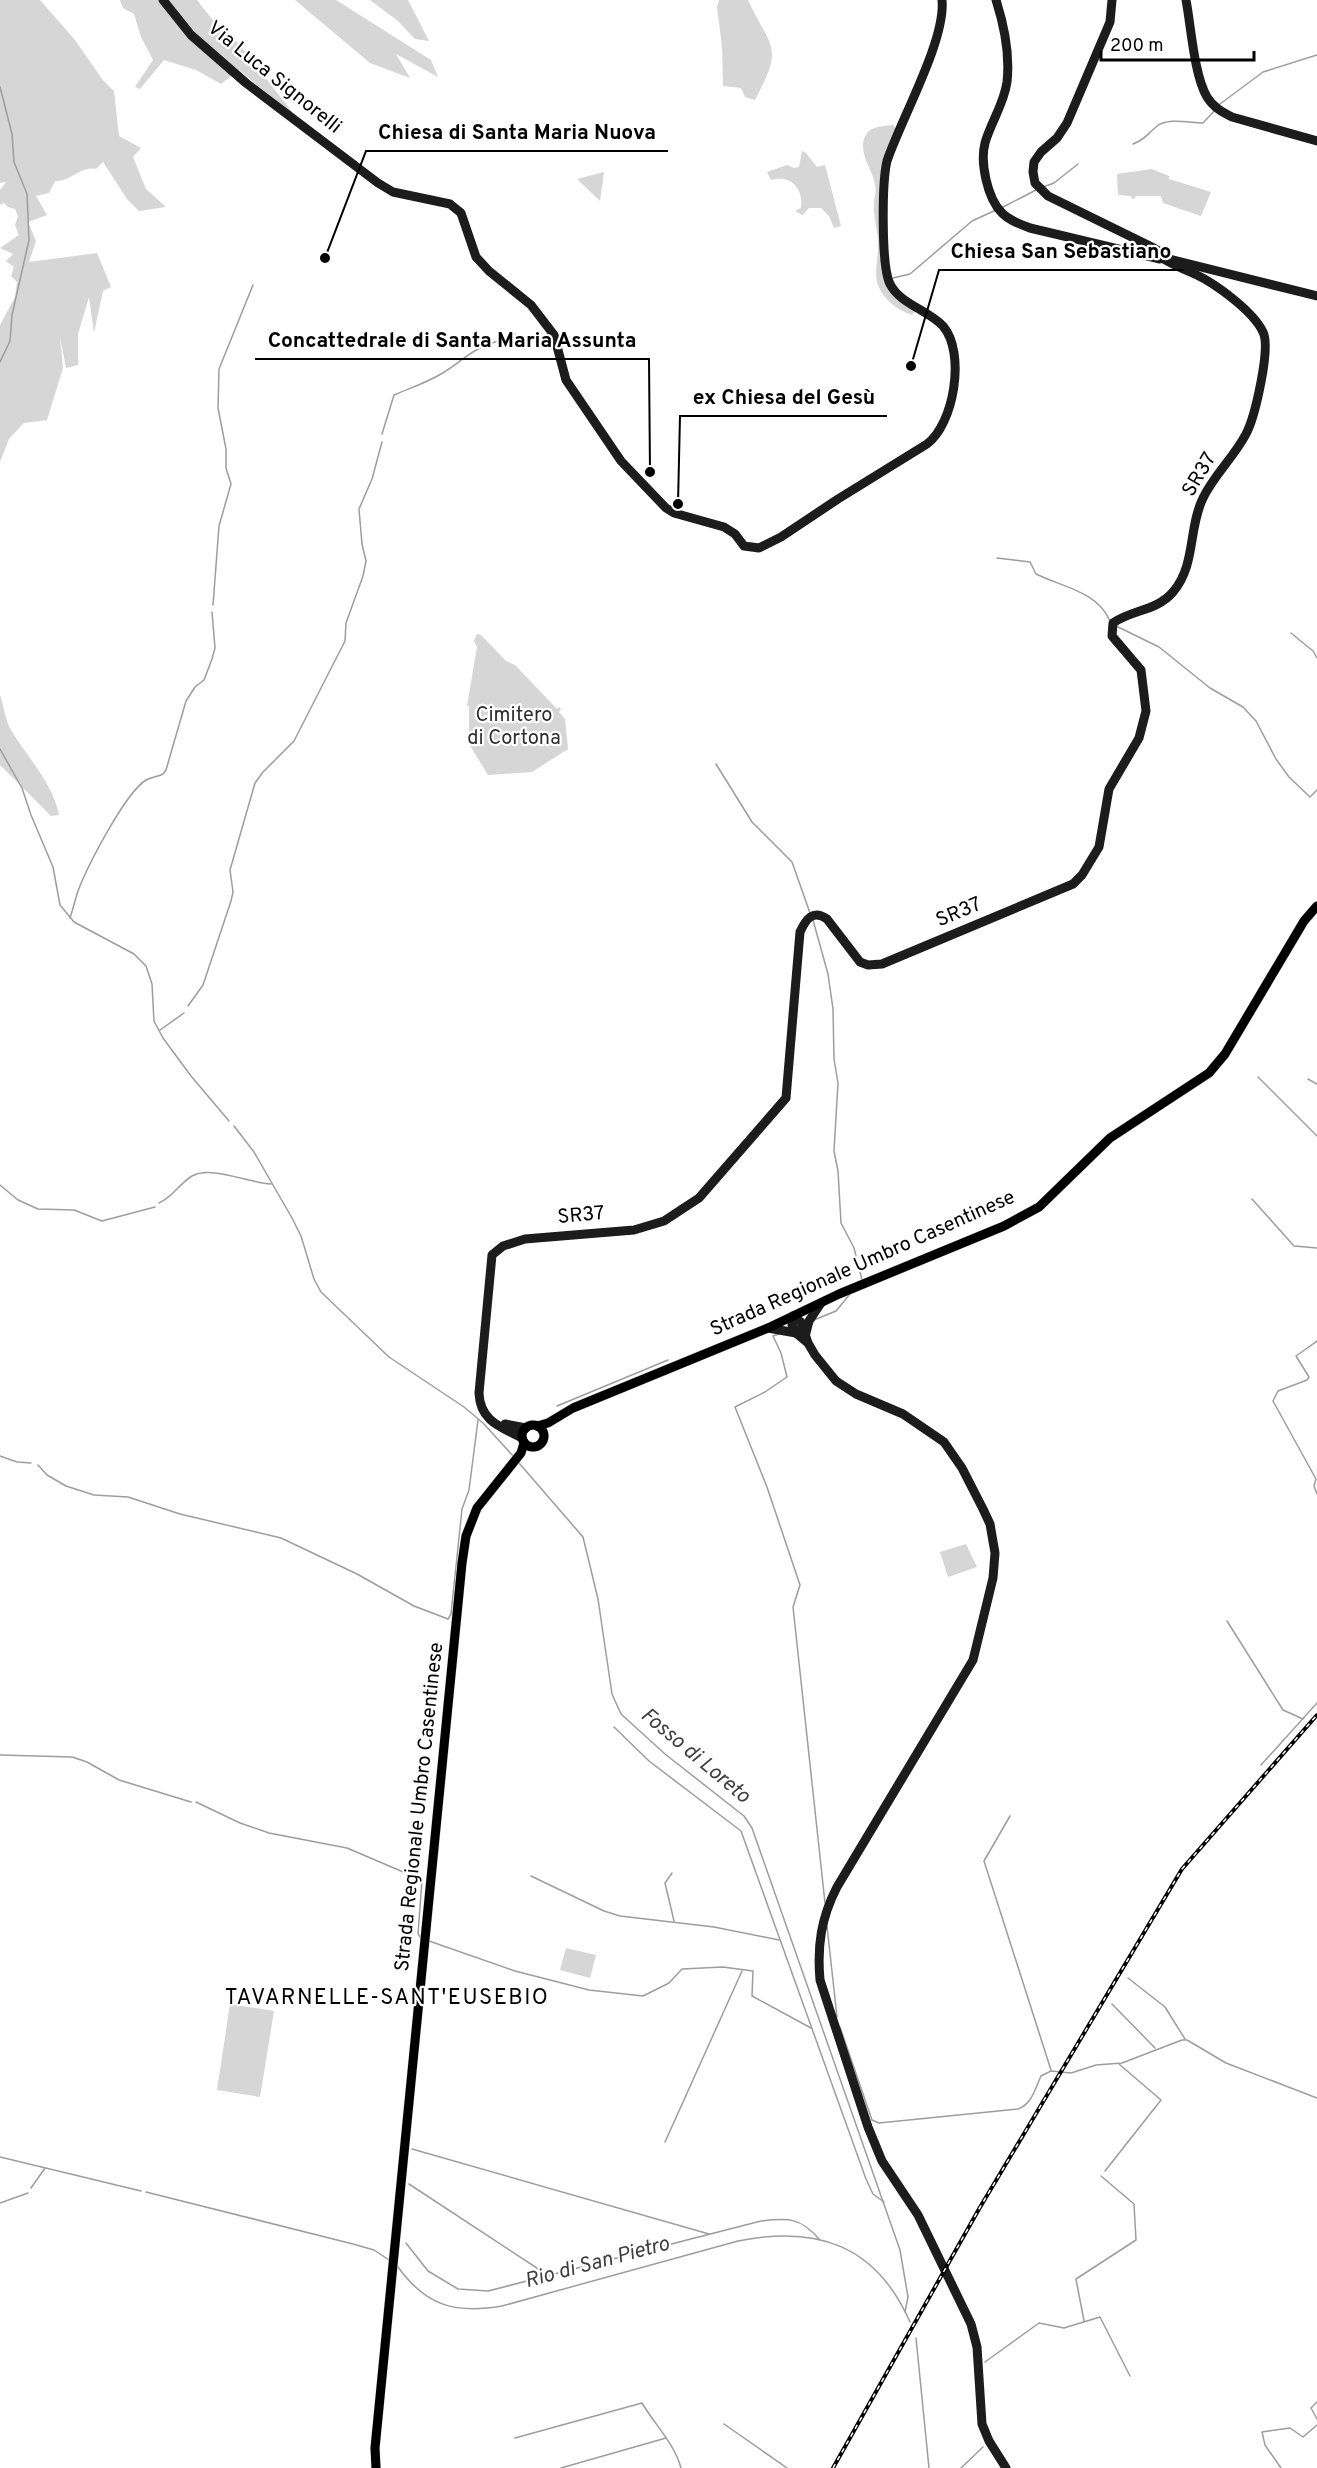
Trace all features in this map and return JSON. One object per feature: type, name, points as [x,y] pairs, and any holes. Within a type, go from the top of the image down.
[{"type":"main road","name":"Via Luca Signorelli","points":[[163,0],[191,34],[246,83],[378,183],[393,192],[450,204],[460,213],[476,257],[543,318],[554,334],[566,380],[621,461],[666,508],[686,518],[724,527],[735,534],[744,546],[759,548],[781,537],[935,438],[946,419],[954,388],[952,354],[946,331],[928,313],[897,293],[889,283],[884,230],[887,161],[936,38],[943,11],[942,0]]},
{"type":"main road","points":[[996,0],[1003,29],[1007,74],[1003,100],[984,150],[988,183],[999,209],[1014,222],[1030,228],[1156,260],[1162,258],[1181,260],[1317,296]]},
{"type":"main road","points":[[1112,0],[1110,22],[1076,105],[1061,133],[1036,157],[1033,178],[1040,190],[1048,196],[1154,248],[1159,251],[1162,258]]},
{"type":"main road","points":[[1186,0],[1199,74],[1203,89],[1213,105],[1232,117],[1317,141]]},
{"type":"main road","name":"SR37","points":[[484,1413],[480,1407],[479,1393],[492,1256],[503,1246],[525,1239],[634,1230],[664,1221],[699,1198],[786,1098],[800,932],[805,920],[813,914],[820,914],[827,919],[860,962],[867,965],[882,964],[1073,884],[1082,875],[1101,841],[1108,789],[1138,738],[1146,711],[1141,670],[1112,636],[1113,625],[1120,618],[1165,600],[1181,581],[1188,563],[1203,498],[1237,449],[1251,424],[1266,351],[1263,332],[1241,307],[1208,282],[1162,258]]},
{"type":"main road","name":"Strada Regionale Umbro Casentinese","points":[[537,1426],[573,1408],[768,1328],[821,1303],[1004,1226],[1039,1207],[1110,1138],[1209,1073],[1225,1053],[1293,940],[1317,906]]},
{"type":"main road","points":[[803,1336],[809,1321],[821,1303]]},
{"type":"main road","points":[[794,1316],[792,1325],[803,1336],[821,1364],[846,1389],[903,1414],[944,1442],[954,1454],[973,1489],[990,1524],[993,1539],[993,1578],[973,1660],[826,1907],[818,1954],[820,1980],[875,2144],[893,2181],[918,2215],[971,2324],[976,2347],[982,2424],[1006,2468]]},
{"type":"main road","points":[[768,1328],[803,1336]]},
{"type":"main road","points":[[484,1413],[507,1425],[526,1428],[537,1426],[542,1430],[544,1437]]},
{"type":"main road","points":[[484,1413],[495,1424],[526,1443],[539,1445],[551,1421]]},
{"type":"main road","points":[[526,1428],[526,1443]]},
{"type":"main road","name":"Strada Regionale Umbro Casentinese","points":[[376,2468],[375,2448],[462,1563],[471,1520],[477,1508],[517,1458],[526,1443]]},
{"type":"green space","points":[[0,0],[40,0],[75,40],[102,79],[114,91],[119,136],[141,148],[133,157],[146,189],[166,207],[139,211],[127,199],[103,162],[96,169],[85,170],[61,181],[55,181],[49,193],[36,196],[47,215],[28,222],[36,241],[29,262],[97,253],[111,287],[103,291],[94,333],[89,297],[78,334],[78,365],[66,368],[60,337],[63,368],[47,420],[24,423],[9,439],[0,462],[0,325],[15,297],[17,282],[11,276],[14,267],[6,261],[13,254],[0,248],[19,235],[15,225],[18,216],[15,209],[4,203],[0,205],[0,190],[6,182],[0,183]]},
{"type":"green space","points":[[120,0],[197,0],[215,23],[239,44],[297,118],[239,70],[221,84],[196,70],[164,60],[140,89],[135,87],[153,60],[141,37],[134,14],[123,8]]},
{"type":"green space","points":[[295,0],[336,0],[431,60],[438,77],[396,54],[410,78],[370,63]]},
{"type":"green space","points":[[370,0],[408,0],[429,41],[415,39],[398,21]]},
{"type":"green space","points":[[719,0],[748,0],[771,48],[770,68],[755,100],[745,97],[741,88],[723,86],[722,46],[717,7]]},
{"type":"green space","points":[[893,125],[896,129],[887,149],[884,274],[916,311],[912,315],[892,304],[878,285],[876,275],[878,239],[874,208],[876,188],[863,146],[869,131]]},
{"type":"green space","points":[[802,151],[817,167],[825,165],[841,226],[834,228],[829,216],[821,208],[809,208],[803,215],[795,211],[801,208],[801,201],[795,185],[785,179],[771,180],[767,172],[787,165],[794,168],[799,167]]},
{"type":"green space","points":[[1152,169],[1169,176],[1169,179],[1211,192],[1201,216],[1163,203],[1161,196],[1136,196],[1132,199],[1131,196],[1118,195],[1117,174]]},
{"type":"green space","points":[[604,172],[600,201],[577,179]]},
{"type":"green space","name":"Cimitero di Cortona","points":[[477,634],[481,635],[506,661],[515,665],[557,709],[559,707],[561,709],[559,712],[565,719],[568,749],[532,772],[488,775],[469,744],[469,706],[467,706],[477,647],[474,641]]},
{"type":"green space","points":[[0,695],[9,726],[45,781],[59,815],[51,816],[0,765]]},
{"type":"green space","points":[[966,1544],[977,1567],[948,1577],[940,1552]]},
{"type":"green space","points":[[566,1948],[596,1955],[590,1978],[560,1970]]},
{"type":"green space","points":[[230,2004],[274,2011],[260,2097],[217,2090]]},
{"type":"waterway","points":[[1220,104],[1263,72],[1317,55]]},
{"type":"waterway","points":[[0,87],[12,134],[14,162],[27,194],[29,240],[12,315],[10,341],[0,362]]},
{"type":"waterway","points":[[1133,144],[1161,124],[1172,121],[1203,123],[1215,110]]},
{"type":"waterway","points":[[1043,187],[1054,183],[1078,164]]},
{"type":"waterway","points":[[1003,207],[1036,190]]},
{"type":"waterway","points":[[893,278],[910,274],[972,221],[996,210]]},
{"type":"waterway","points":[[213,605],[219,526],[231,484],[226,468],[226,449],[218,408],[219,369],[253,285]]},
{"type":"waterway","points":[[382,434],[394,395],[446,371],[480,348],[515,334]]},
{"type":"waterway","points":[[188,1006],[203,985],[231,901],[233,892],[230,870],[255,783],[294,741],[345,641],[346,623],[366,561],[359,509],[372,479],[382,442]]},
{"type":"waterway","points":[[997,558],[1030,562],[1036,574],[1088,596],[1097,603],[1110,621]]},
{"type":"waterway","points":[[70,918],[78,891],[98,849],[128,799],[146,780],[161,775],[166,770],[186,701],[195,687],[204,680],[212,659],[215,648],[212,612]]},
{"type":"waterway","points":[[1116,626],[1159,647],[1210,688],[1243,707],[1256,721],[1276,759],[1289,777],[1310,797],[1317,790]]},
{"type":"waterway","points":[[1291,633],[1313,651],[1317,658]]},
{"type":"waterway","points":[[0,749],[22,788],[53,867],[60,905],[74,922],[134,954],[146,966],[152,984],[154,1021],[163,1038],[229,1121]]},
{"type":"waterway","points":[[716,764],[752,822],[792,862],[810,913]]},
{"type":"waterway","points":[[813,920],[828,974],[833,1009],[834,1059],[838,1083],[834,1151],[838,1171],[841,1223],[854,1248],[862,1280]]},
{"type":"waterway","points":[[160,1030],[184,1013]]},
{"type":"waterway","points":[[1258,1077],[1317,1136]]},
{"type":"waterway","points":[[1308,1079],[1317,1084]]},
{"type":"waterway","name":"Fosso di Loreto","points":[[234,1126],[254,1152],[292,1218],[301,1236],[314,1279],[321,1292],[389,1357],[464,1407],[483,1423],[514,1457]]},
{"type":"waterway","points":[[159,1203],[187,1179],[200,1173],[220,1173],[271,1184]]},
{"type":"waterway","points":[[0,1185],[18,1200],[38,1209],[74,1210],[102,1221],[155,1207]]},
{"type":"waterway","points":[[1252,1199],[1294,1246],[1317,1248]]},
{"type":"waterway","points":[[814,1320],[836,1311],[850,1294]]},
{"type":"waterway","points":[[779,1334],[773,1336],[781,1353],[787,1377],[765,1392],[735,1407],[767,1487],[800,1585],[793,1607],[825,1903]]},
{"type":"waterway","points":[[1317,1341],[1296,1356],[1309,1377],[1307,1380],[1278,1391],[1273,1401],[1316,1479],[1314,1486],[1317,1494]]},
{"type":"waterway","points":[[557,1406],[668,1360]]},
{"type":"waterway","points":[[38,1465],[47,1475],[66,1486],[94,1495],[128,1497],[180,1514],[281,1538],[357,1574],[414,1606],[448,1619],[451,1614],[462,1509],[469,1490],[478,1420]]},
{"type":"waterway","points":[[0,1456],[17,1462],[31,1463]]},
{"type":"waterway","name":"Fosso di Loreto","points":[[519,1463],[583,1537],[598,1599],[612,1694],[621,1714],[665,1754],[744,1816],[752,1828],[900,2250],[908,2297],[905,2312]]},
{"type":"waterway","points":[[1227,1621],[1283,1710],[1303,1719]]},
{"type":"waterway","points":[[1261,1765],[1317,1703]]},
{"type":"waterway","points":[[614,1727],[649,1761],[741,1831],[866,2179],[873,2194],[884,2202]]},
{"type":"waterway","points":[[0,1755],[72,1757],[87,1762],[119,1780],[191,1802]]},
{"type":"waterway","points":[[196,1802],[240,1823],[269,1833],[347,1848],[422,1880],[418,1934],[421,1938]]},
{"type":"waterway","points":[[1010,1816],[984,1861],[1051,2070]]},
{"type":"waterway","points":[[672,1873],[665,1883],[674,1921]]},
{"type":"waterway","points":[[531,1876],[604,1911],[620,1916],[714,1927],[779,1940]]},
{"type":"waterway","points":[[827,1926],[837,2017]]},
{"type":"waterway","points":[[429,1941],[515,1971],[589,1990],[643,1996],[669,1983],[682,1969],[723,1967],[753,1971],[752,1996],[811,2028]]},
{"type":"waterway","points":[[665,2142],[742,1971]]},
{"type":"waterway","points":[[1128,1978],[1165,2007],[1185,2039]]},
{"type":"waterway","points":[[1112,2004],[1155,2048]]},
{"type":"waterway","points":[[840,2027],[872,2120],[879,2123],[1018,2109],[1030,2100],[1041,2076],[1051,2071],[1071,2073],[1096,2065],[1122,2063],[1182,2040],[1187,2040],[1226,2063],[1317,2098]]},
{"type":"waterway","points":[[1105,2171],[1161,2100],[1119,2064]]},
{"type":"waterway","points":[[412,2149],[709,2234]]},
{"type":"waterway","name":"Rio di San Pietro","points":[[0,2157],[141,2191]]},
{"type":"waterway","points":[[31,2188],[45,2168]]},
{"type":"waterway","points":[[1084,2321],[1076,2279],[1136,2240],[1134,2204],[1101,2176]]},
{"type":"waterway","points":[[409,2184],[549,2276]]},
{"type":"waterway","name":"Rio di San Pietro","points":[[146,2192],[353,2244],[374,2250],[389,2260]]},
{"type":"waterway","points":[[0,2203],[28,2193]]},
{"type":"waterway","points":[[406,2243],[428,2271],[458,2289],[488,2291],[761,2221],[779,2219],[793,2221],[806,2226],[819,2239]]},
{"type":"waterway","name":"Rio di San Pietro","points":[[398,2267],[419,2291],[431,2299],[456,2307],[485,2308],[502,2306],[738,2241],[793,2236],[818,2239],[841,2247],[861,2258],[880,2275],[896,2296],[910,2322]]},
{"type":"waterway","points":[[985,2362],[1039,2323],[1064,2328],[1100,2317],[1130,2376]]},
{"type":"waterway","points":[[916,2338],[929,2468]]},
{"type":"waterway","points":[[1317,2402],[1311,2408],[1317,2419]]},
{"type":"waterway","points":[[515,2438],[642,2403],[669,2442],[681,2468]]},
{"type":"waterway","points":[[724,2424],[787,2468]]},
{"type":"waterway","points":[[1281,2468],[1265,2445],[1262,2432],[1290,2428],[1303,2437],[1317,2425]]},
{"type":"waterway","points":[[561,2468],[666,2438]]},
{"type":"waterway","points":[[961,2468],[983,2447]]},
{"type":"railway","points":[[833,2468],[979,2209],[1182,1869],[1317,1715]]},
{"type":"place","name":"Chiesa di Santa Maria Nuova","points":[[325,258]]},
{"type":"place","name":"Chiesa San Sebastiano","points":[[911,366]]},
{"type":"place","name":"Concattedrale di Santa Maria Assunta","points":[[650,472]]},
{"type":"place","name":"ex Chiesa del Gesù","points":[[678,504]]},
{"type":"district","name":"TAVARNELLE-SANT'EUSEBIO","points":[[387,1998]]}]
